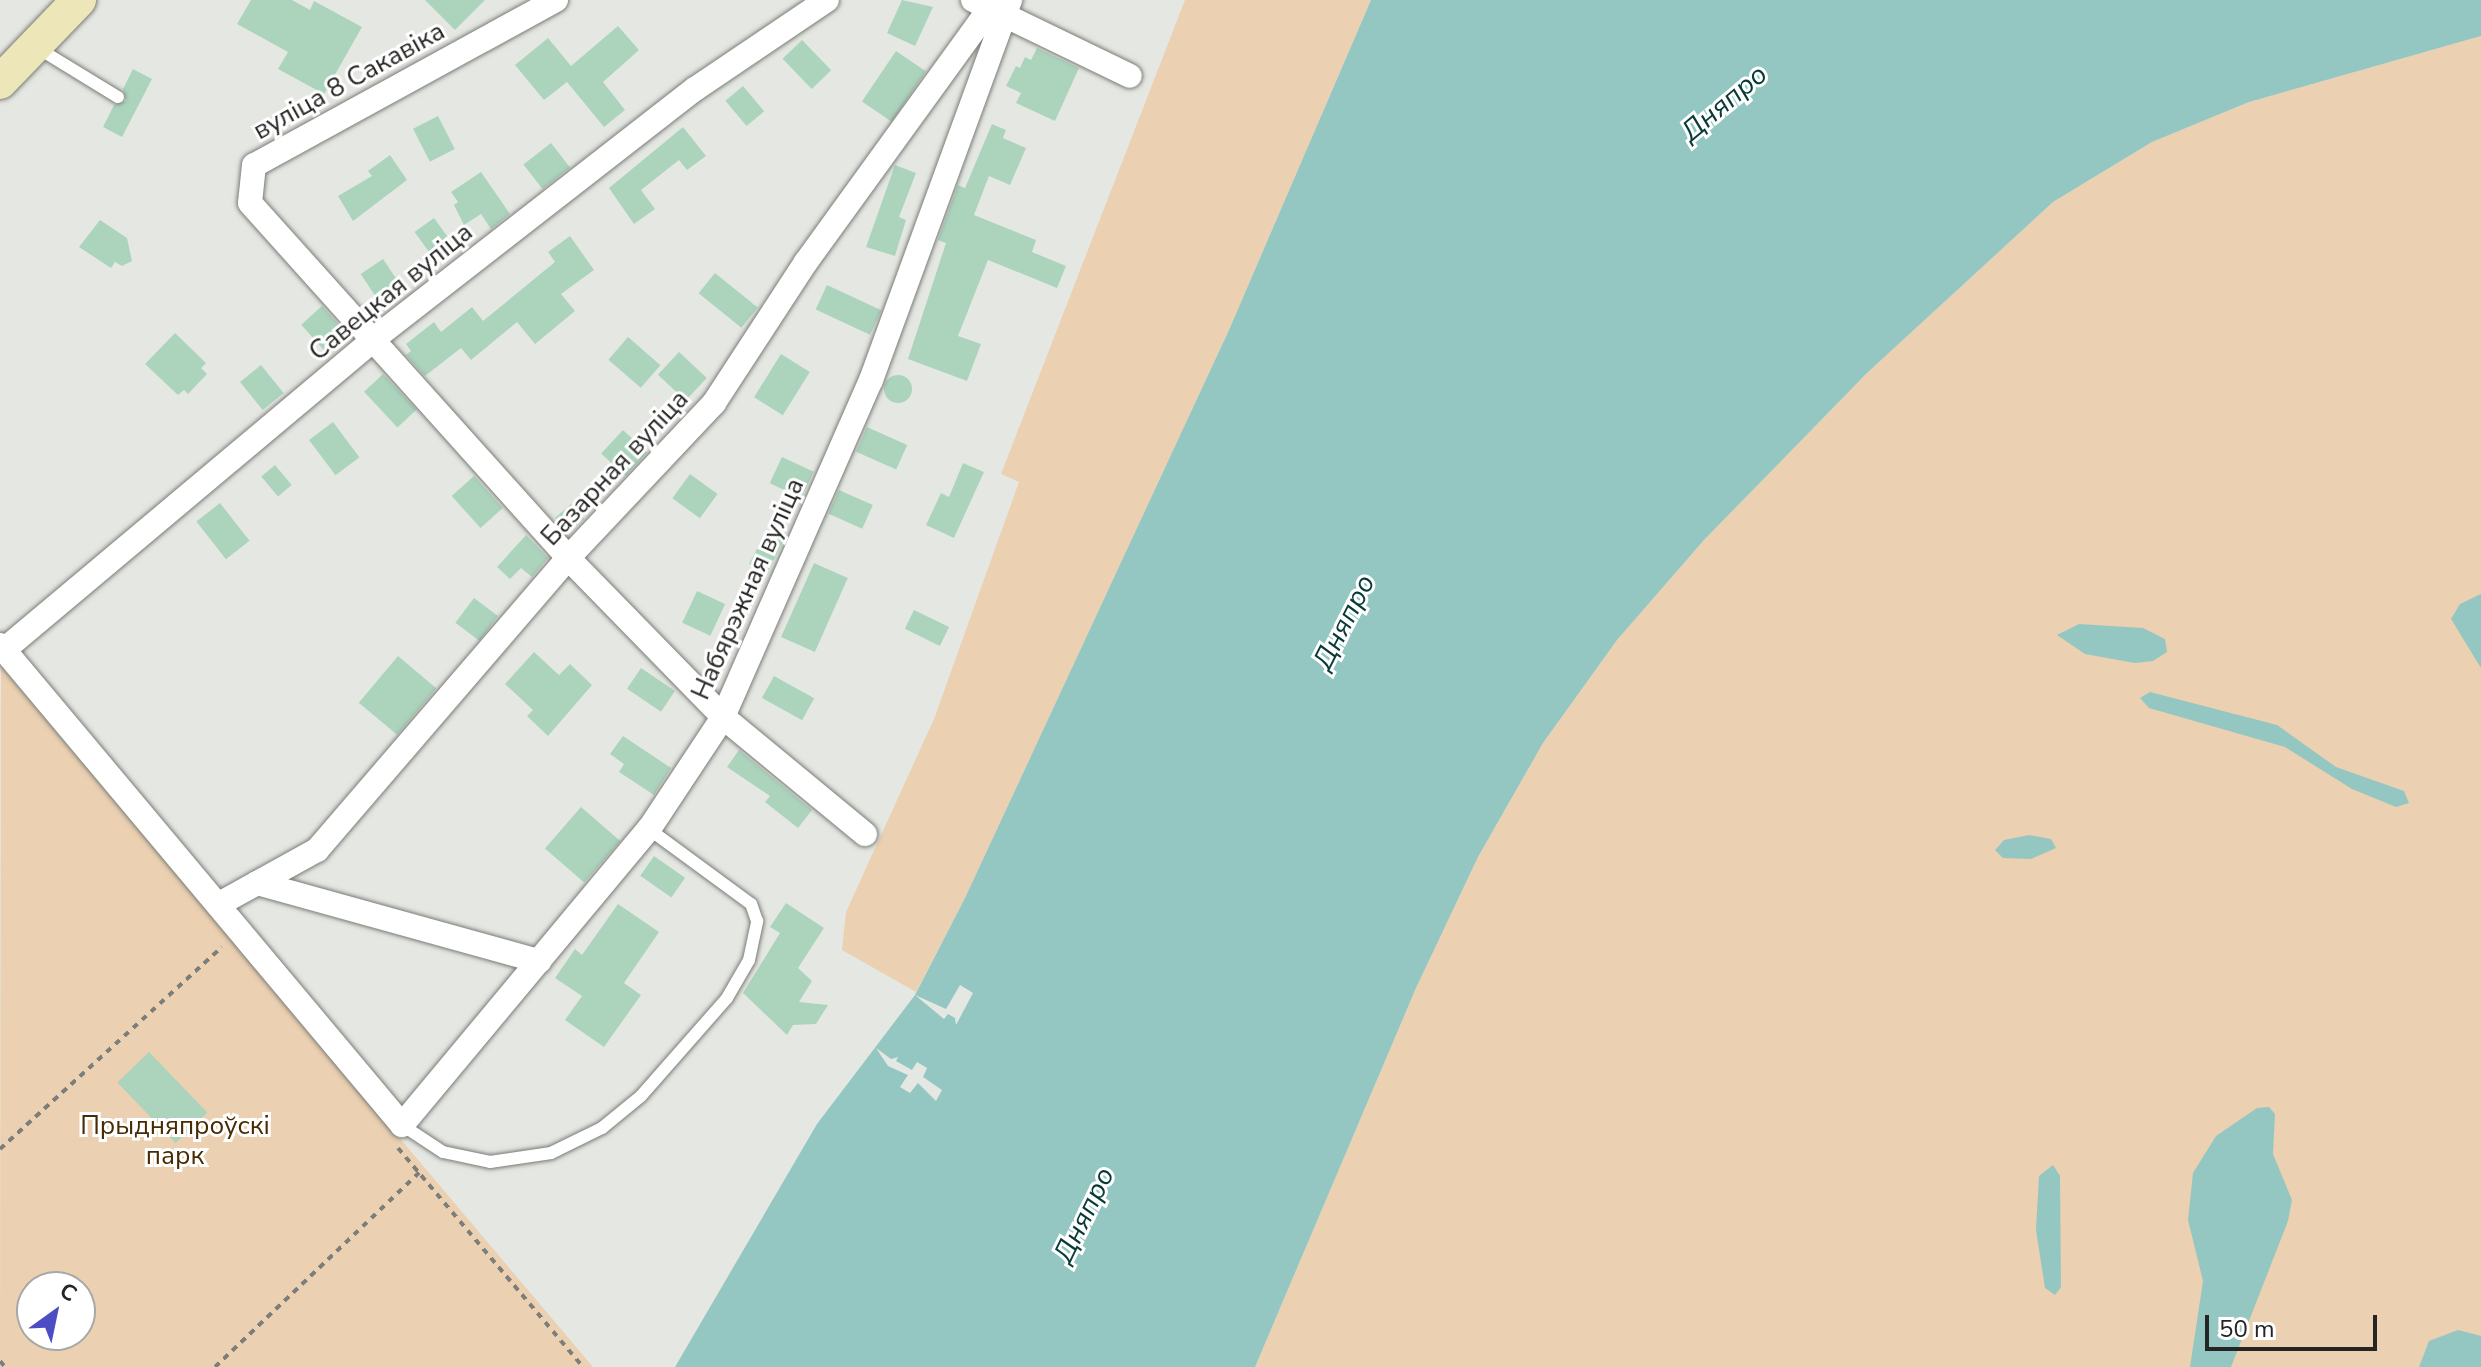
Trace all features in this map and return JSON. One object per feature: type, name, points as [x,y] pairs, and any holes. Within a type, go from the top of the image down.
[{"type":"main road","points":[[0,82],[79,0]]},
{"type":"street","name":"вуліца 8 Сакавіка","points":[[375,338],[250,203],[254,165],[556,0]]},
{"type":"street","name":"Савецкая вуліца","points":[[2,647],[375,338],[695,89],[827,0]]},
{"type":"street","points":[[993,6],[1130,76]]},
{"type":"street","name":"Базарная вуліца","points":[[221,903],[317,850],[568,558],[714,403],[806,262],[993,6]]},
{"type":"street","name":"Набярэжная вуліца","points":[[402,1125],[649,829],[723,717],[871,380],[993,6]]},
{"type":"street","points":[[375,338],[568,558],[723,717],[865,834]]},
{"type":"street","points":[[2,647],[221,903],[402,1125]]},
{"type":"street","points":[[257,883],[539,961]]},
{"type":"lane","points":[[35,46],[118,97]]},
{"type":"lane","points":[[402,1125],[443,1152],[490,1162],[551,1153],[602,1128],[641,1096],[727,998],[749,960],[757,921],[751,904],[649,829]]},
{"type":"path","points":[[0,1149],[226,943]]},
{"type":"path","points":[[215,1367],[419,1173]]},
{"type":"path","points":[[0,1361],[5,1367]]},
{"type":"green space","points":[[1185,0],[1371,0],[1229,330],[965,898],[916,992],[842,950],[846,912],[934,719],[1019,482],[1001,474]]},
{"type":"green space","points":[[2481,36],[2481,1367],[1255,1367],[1416,988],[1478,857],[1543,743],[1617,640],[1704,540],[1867,373],[2053,202],[2152,142],[2249,102]]},
{"type":"green space","name":"Прыдняпроўскі парк","points":[[1,666],[593,1367],[0,1367]]},
{"type":"water","name":"Дняпро","points":[[1371,0],[2481,0],[2481,36],[2249,102],[2152,142],[2053,202],[1867,373],[1704,540],[1617,640],[1543,743],[1478,857],[1416,988],[1255,1367],[675,1367],[817,1124],[915,995],[965,898],[1229,330]]},
{"type":"water","points":[[2481,594],[2481,668],[2451,619],[2460,604]]},
{"type":"water","points":[[2079,624],[2143,628],[2165,639],[2167,652],[2153,661],[2135,663],[2085,654],[2057,635]]},
{"type":"water","points":[[2150,692],[2277,725],[2336,767],[2404,791],[2409,803],[2396,807],[2352,789],[2285,747],[2149,708],[2140,698]]},
{"type":"water","points":[[2029,835],[2051,839],[2056,848],[2031,859],[2003,858],[1995,850],[2004,840]]},
{"type":"water","points":[[2269,1107],[2275,1114],[2273,1154],[2292,1200],[2288,1221],[2231,1367],[2190,1367],[2203,1281],[2188,1220],[2193,1173],[2216,1136],[2257,1108]]},
{"type":"water","points":[[2053,1165],[2060,1176],[2061,1287],[2055,1295],[2045,1288],[2036,1230],[2039,1176]]},
{"type":"water","points":[[2458,1330],[2481,1336],[2481,1367],[2419,1367],[2429,1341]]},
{"type":"pier","points":[[960,985],[973,993],[956,1025],[955,1018],[948,1014],[944,1019],[915,995],[946,1009]]},
{"type":"pier","points":[[876,1048],[891,1059],[898,1057],[896,1061],[912,1070],[917,1062],[927,1068],[923,1077],[942,1090],[936,1101],[918,1083],[910,1093],[900,1087],[908,1075],[888,1066]]},
{"type":"building","points":[[251,0],[292,0],[310,10],[314,1],[362,27],[324,94],[278,69],[288,52],[237,24]]},
{"type":"building","points":[[425,0],[485,0],[455,30]]},
{"type":"building","points":[[902,0],[933,7],[915,46],[887,33]]},
{"type":"building","points":[[618,26],[639,50],[603,82],[625,110],[604,127],[567,82],[544,100],[515,65],[548,38],[571,66]]},
{"type":"building","points":[[802,40],[831,70],[812,89],[783,59]]},
{"type":"building","points":[[1037,48],[1079,68],[1055,121],[1016,103],[1021,93],[1006,86],[1016,66],[1020,68],[1025,57],[1031,60]]},
{"type":"building","points":[[896,51],[926,71],[892,122],[862,102]]},
{"type":"building","points":[[133,69],[152,79],[122,137],[103,127],[114,105],[126,101],[123,89]]},
{"type":"building","points":[[743,86],[764,111],[747,126],[725,101]]},
{"type":"building","points":[[438,116],[455,149],[430,162],[413,129]]},
{"type":"building","points":[[992,124],[1006,130],[1003,138],[1026,148],[1010,185],[989,176],[974,215],[1036,240],[1032,252],[1066,266],[1057,288],[988,260],[958,336],[981,344],[967,381],[908,359],[946,243],[938,240],[958,185],[965,188]]},
{"type":"building","points":[[683,127],[706,156],[687,170],[679,160],[641,190],[655,209],[634,224],[609,188]]},
{"type":"building","points":[[551,143],[570,167],[543,189],[523,165]]},
{"type":"building","points":[[390,155],[407,180],[353,221],[338,196],[372,176],[368,171]]},
{"type":"building","points":[[895,165],[916,173],[899,217],[906,220],[895,256],[866,247]]},
{"type":"building","points":[[481,172],[510,214],[491,229],[481,214],[464,225],[454,205],[458,202],[451,192]]},
{"type":"building","points":[[434,218],[453,244],[433,258],[415,232]]},
{"type":"building","points":[[100,220],[127,238],[132,261],[122,266],[115,262],[111,268],[79,247]]},
{"type":"building","points":[[570,236],[594,270],[561,294],[575,311],[535,344],[517,322],[471,360],[461,348],[425,376],[406,355],[411,351],[406,344],[434,322],[441,332],[472,307],[483,321],[555,262],[548,252]]},
{"type":"building","points":[[383,259],[405,292],[383,307],[361,274]]},
{"type":"building","points":[[715,273],[758,308],[741,328],[699,293]]},
{"type":"building","points":[[827,285],[881,310],[870,335],[816,309]]},
{"type":"building","points":[[322,306],[349,336],[328,354],[301,325]]},
{"type":"building","points":[[175,333],[206,363],[201,368],[207,374],[188,394],[184,390],[178,395],[145,364]]},
{"type":"building","points":[[628,337],[660,365],[641,388],[608,360]]},
{"type":"building","points":[[679,352],[707,378],[686,401],[658,375]]},
{"type":"building","points":[[781,354],[810,372],[783,415],[754,397]]},
{"type":"building","points":[[261,365],[284,393],[263,410],[240,382]]},
{"type":"building","points":[[383,374],[416,410],[397,428],[364,392]]},
{"type":"building","points":[[898,375],[908,379],[912,389],[908,399],[898,403],[888,399],[884,389],[888,379]]},
{"type":"building","points":[[333,422],[359,457],[336,475],[309,440]]},
{"type":"building","points":[[867,427],[907,445],[896,470],[856,452]]},
{"type":"building","points":[[623,430],[647,453],[625,476],[601,453]]},
{"type":"building","points":[[782,457],[814,472],[801,498],[770,483]]},
{"type":"building","points":[[963,463],[984,472],[954,538],[926,525],[941,493],[949,497]]},
{"type":"building","points":[[275,465],[292,485],[278,496],[261,477]]},
{"type":"building","points":[[690,474],[718,494],[700,518],[672,498]]},
{"type":"building","points":[[474,476],[503,508],[480,528],[452,496]]},
{"type":"building","points":[[839,490],[873,505],[862,529],[828,514]]},
{"type":"building","points":[[220,503],[250,541],[226,559],[196,521]]},
{"type":"building","points":[[571,504],[584,519],[568,533],[555,518]]},
{"type":"building","points":[[766,531],[784,540],[767,573],[749,564]]},
{"type":"building","points":[[526,535],[548,558],[532,577],[521,568],[510,579],[497,567]]},
{"type":"building","points":[[814,563],[848,578],[815,652],[781,637]]},
{"type":"building","points":[[697,591],[725,604],[710,636],[682,623]]},
{"type":"building","points":[[474,598],[498,616],[479,641],[455,623]]},
{"type":"building","points":[[914,610],[949,627],[940,646],[905,629]]},
{"type":"building","points":[[534,652],[559,675],[570,664],[592,685],[548,736],[527,716],[533,710],[505,684]]},
{"type":"building","points":[[398,656],[436,688],[397,735],[359,703]]},
{"type":"building","points":[[641,668],[675,691],[661,712],[627,689]]},
{"type":"building","points":[[774,676],[814,698],[802,720],[762,698]]},
{"type":"building","points":[[623,736],[671,768],[654,795],[619,772],[624,764],[610,754]]},
{"type":"building","points":[[739,750],[812,810],[798,828],[765,802],[770,796],[727,767]]},
{"type":"building","points":[[581,807],[620,841],[584,883],[545,849]]},
{"type":"building","points":[[654,856],[685,878],[671,897],[640,876]]},
{"type":"building","points":[[786,903],[824,928],[798,968],[812,981],[799,1002],[828,1005],[816,1024],[793,1025],[787,1035],[743,993],[780,933],[770,927]]},
{"type":"building","points":[[618,904],[659,932],[624,983],[641,995],[604,1047],[565,1020],[582,996],[555,978],[575,949],[582,955]]},
{"type":"building","points":[[149,1052],[207,1112],[176,1143],[117,1083]]}]
